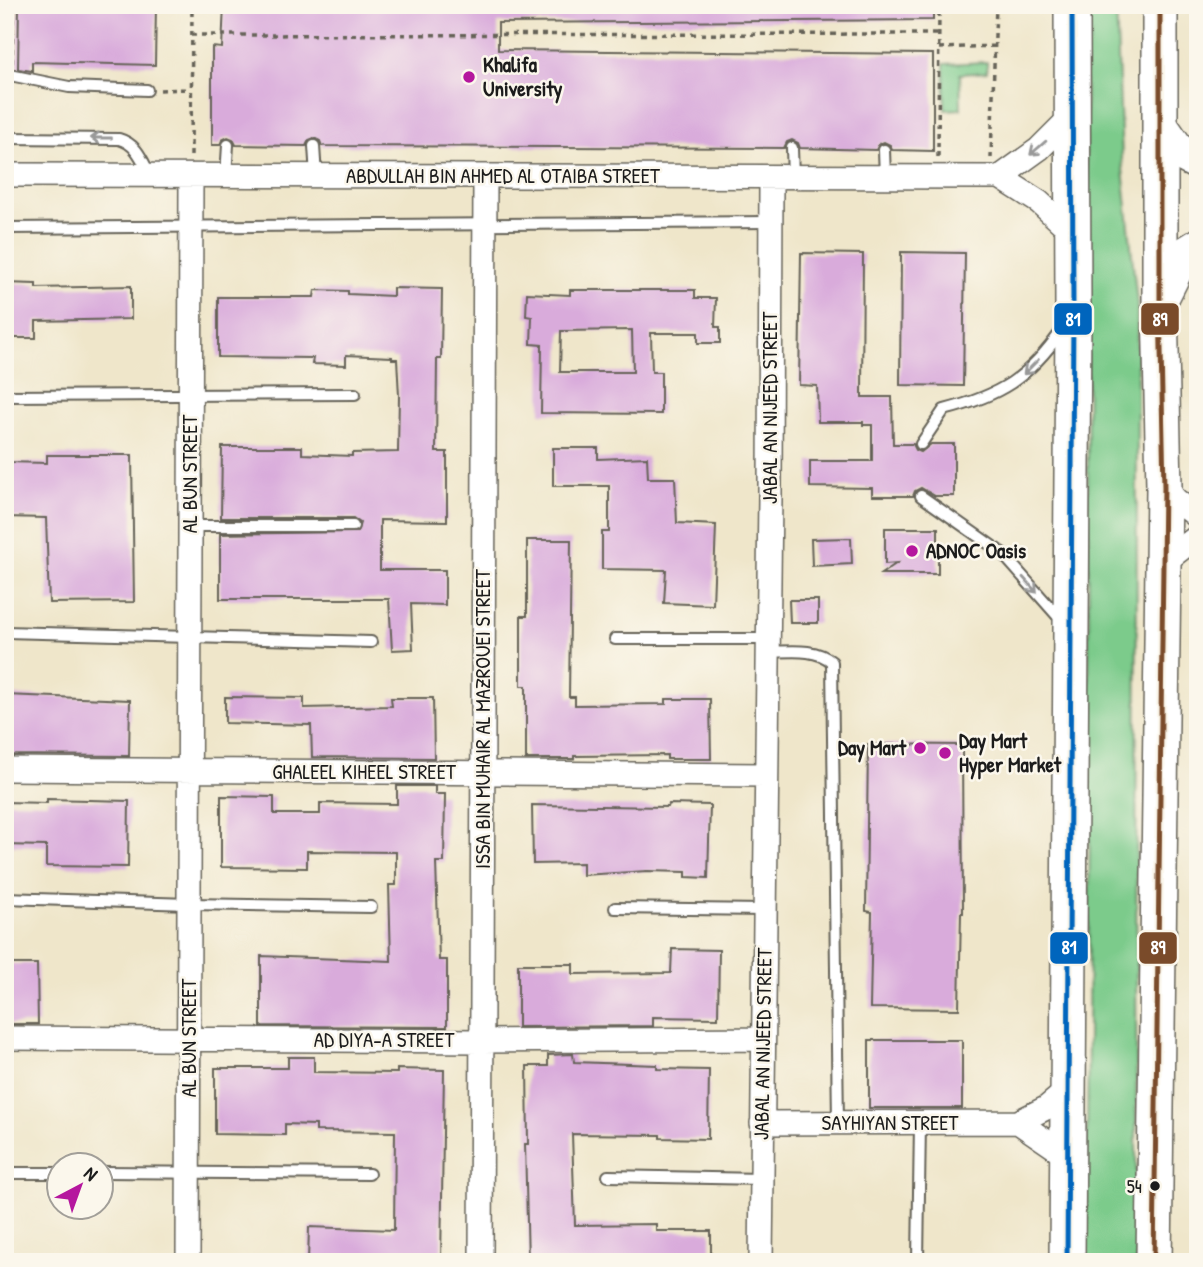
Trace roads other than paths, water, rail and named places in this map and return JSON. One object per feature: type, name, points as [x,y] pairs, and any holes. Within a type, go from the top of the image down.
[{"type":"main road","points":[[1067,1262],[1070,1088],[1072,5]]},
{"type":"main road","points":[[1137,5],[1137,21],[1160,60]]},
{"type":"main road","points":[[1154,1262],[1164,487],[1160,303],[1160,5]]},
{"type":"street","points":[[1073,115],[1039,149],[995,177],[1039,202],[1073,233]]},
{"type":"street","points":[[1160,123],[1183,156],[1198,164]]},
{"type":"street","name":"ABDULLAH BIN AHMED AL OTAIBA STREET","points":[[5,175],[995,177]]},
{"type":"street","name":"AL BUN STREET","points":[[188,1262],[191,176]]},
{"type":"street","name":"ISSA BIN MUHAIR AL MAZROUEI STREET","points":[[481,1262],[485,176]]},
{"type":"street","name":"JABAL AN NIJEED STREET","points":[[761,1262],[771,222],[782,177]]},
{"type":"street","points":[[1160,303],[1185,253],[1198,246]]},
{"type":"street","points":[[1164,487],[1198,517]]},
{"type":"street","points":[[1163,563],[1198,536]]},
{"type":"street","name":"GHALEEL KIHEEL STREET","points":[[5,769],[766,775]]},
{"type":"street","name":"AD DIYA-A STREET","points":[[5,1038],[481,1041],[763,1038]]},
{"type":"street","name":"SAYHIYAN STREET","points":[[762,1123],[1017,1122],[1046,1108],[1070,1088]]},
{"type":"street","points":[[1017,1122],[1069,1157]]},
{"type":"lane","points":[[9,75],[69,87],[147,90]]},
{"type":"lane","points":[[5,138],[119,139],[126,141],[136,150],[149,175]]},
{"type":"lane","points":[[226,176],[228,145]]},
{"type":"lane","points":[[314,146],[316,176]]},
{"type":"lane","points":[[782,177],[792,148]]},
{"type":"lane","points":[[884,150],[886,177]]},
{"type":"lane","points":[[5,228],[771,222]]},
{"type":"lane","points":[[921,444],[944,410],[977,401],[1018,380],[1049,349],[1073,313]]},
{"type":"lane","name":"AL BUN STREET","points":[[5,396],[355,394]]},
{"type":"lane","points":[[921,496],[1002,553],[1070,630]]},
{"type":"lane","points":[[190,526],[353,526]]},
{"type":"lane","points":[[5,632],[371,642]]},
{"type":"lane","points":[[615,639],[767,646],[824,655],[832,662],[838,1123]]},
{"type":"lane","points":[[5,898],[371,906]]},
{"type":"lane","points":[[615,908],[764,910]]},
{"type":"lane","points":[[918,1262],[920,1122]]},
{"type":"lane","points":[[116,1172],[369,1174]]},
{"type":"lane","points":[[5,1173],[46,1173]]},
{"type":"lane","points":[[608,1176],[762,1179]]},
{"type":"place","name":"Khalifa University","points":[[469,77]]},
{"type":"place","name":"ADNOC Oasis","points":[[912,551]]},
{"type":"place","name":"Day Mart","points":[[920,748]]},
{"type":"place","name":"Day Mart Hyper Market","points":[[945,753]]},
{"type":"place","name":"54","points":[[1155,1186]]}]
